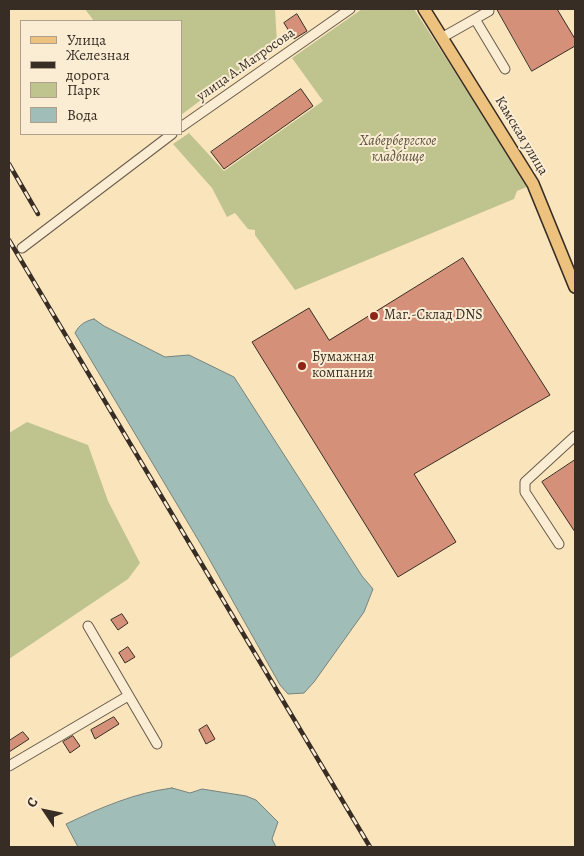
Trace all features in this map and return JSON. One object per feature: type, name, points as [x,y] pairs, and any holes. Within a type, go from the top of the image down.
[{"type":"main road","name":"Камская улица","points":[[424,9],[533,184],[575,287]]},
{"type":"street","name":"улица А.Матросова","points":[[182,127],[350,9]]},
{"type":"street","points":[[443,37],[489,10]]},
{"type":"street","points":[[475,19],[505,69]]},
{"type":"street","points":[[22,248],[171,135]]},
{"type":"street","points":[[559,544],[525,492],[524,487],[525,482],[575,436]]},
{"type":"street","points":[[88,626],[157,744]]},
{"type":"street","points":[[9,766],[128,696]]},
{"type":"green space","points":[[85,9],[275,9],[277,43],[182,114],[182,20],[93,20]]},
{"type":"green space","name":"Хабербергское кладбище","points":[[362,9],[414,9],[529,186],[517,191],[514,199],[295,290],[255,235],[255,230],[248,229],[235,213],[227,217],[212,188],[173,144],[189,133],[224,171],[323,101],[292,58]]},
{"type":"green space","points":[[27,422],[88,445],[108,501],[140,563],[128,579],[9,659],[9,433]]},
{"type":"water","points":[[94,319],[165,357],[189,355],[234,377],[362,576],[373,589],[364,612],[304,693],[288,694],[280,685],[203,548],[75,333],[83,324]]},
{"type":"water","points":[[172,788],[190,793],[202,789],[246,796],[256,800],[278,822],[272,839],[276,847],[78,847],[66,824],[131,797]]},
{"type":"building","points":[[497,9],[557,9],[575,39],[575,46],[532,71]]},
{"type":"building","points":[[297,14],[307,31],[294,39],[284,23]]},
{"type":"building","points":[[301,89],[313,106],[224,169],[211,152]]},
{"type":"building","points":[[463,258],[550,395],[414,474],[456,542],[398,577],[252,342],[309,308],[329,340]]},
{"type":"building","points":[[575,460],[575,532],[542,482]]},
{"type":"building","points":[[122,614],[128,623],[118,630],[111,620]]},
{"type":"building","points":[[128,647],[135,657],[125,663],[119,653]]},
{"type":"building","points":[[114,717],[119,724],[95,739],[91,730]]},
{"type":"building","points":[[207,725],[215,739],[206,744],[199,730]]},
{"type":"building","points":[[23,732],[29,739],[9,752],[9,741]]},
{"type":"building","points":[[73,736],[80,746],[70,753],[63,742]]},
{"type":"railway","points":[[9,164],[38,214]]},
{"type":"railway","points":[[9,240],[370,847]]},
{"type":"place","name":"Маг.-Склад DNS","points":[[374,316]]},
{"type":"place","name":"Бумажная компания","points":[[302,366]]}]
